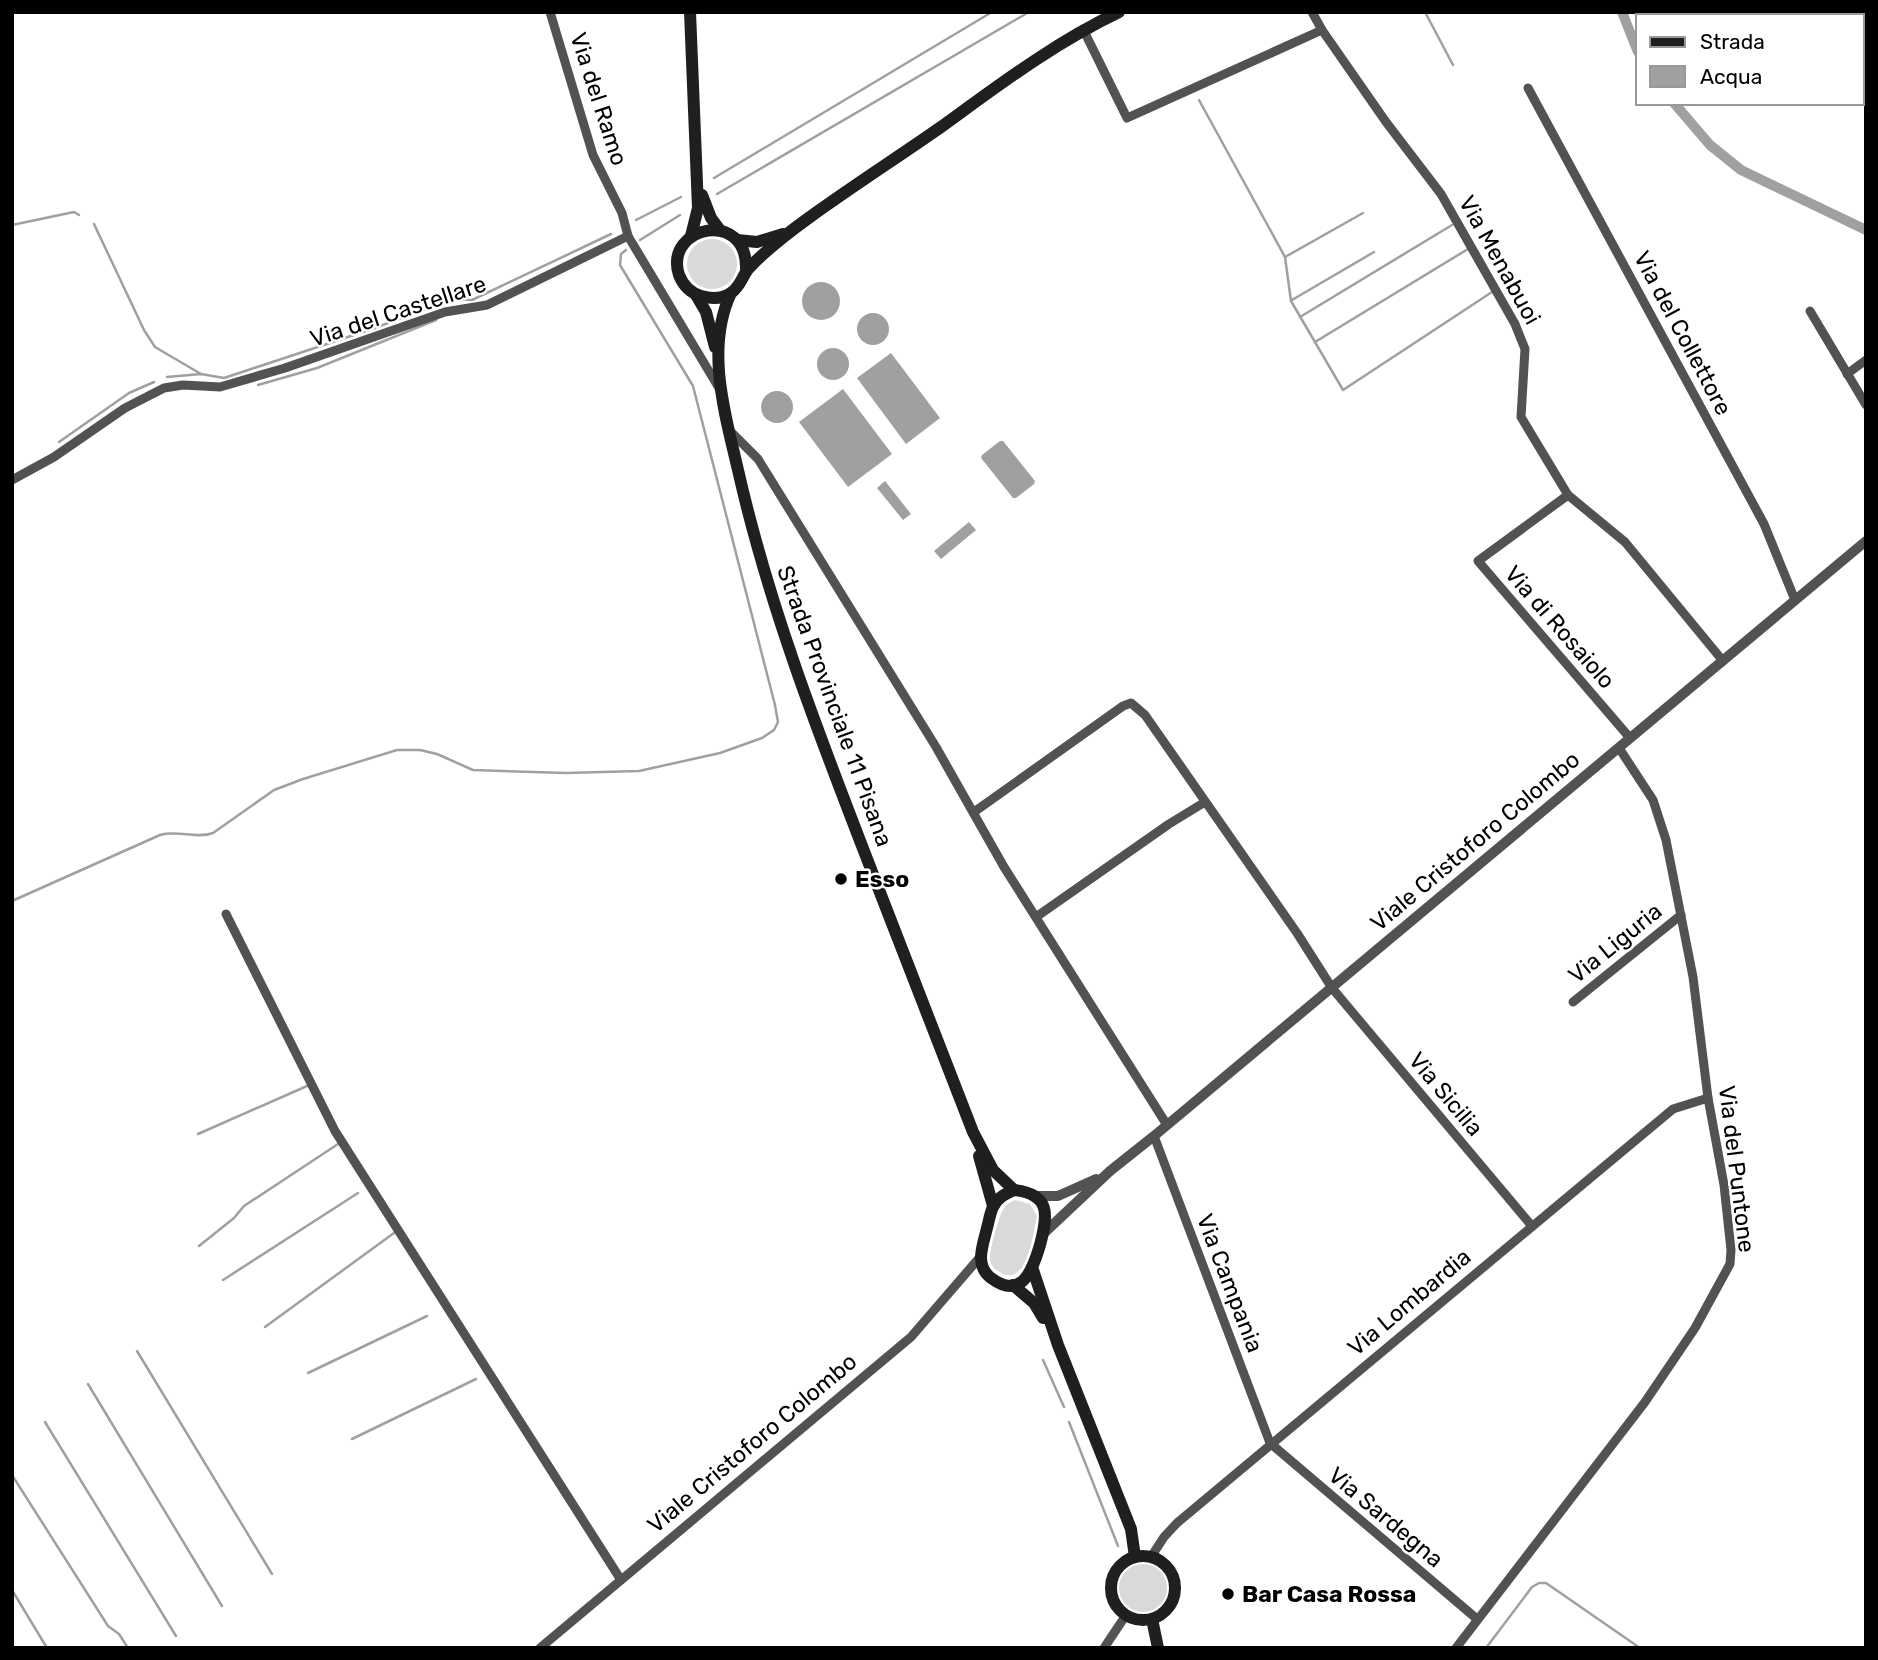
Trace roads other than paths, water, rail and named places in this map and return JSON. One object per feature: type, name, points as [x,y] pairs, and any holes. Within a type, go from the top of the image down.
[{"type":"main road","points":[[690,12],[698,208],[691,236],[680,251],[678,268],[683,282],[696,295],[709,299],[731,293],[740,284],[746,271],[790,232],[1022,67],[1083,29],[1119,12]]},
{"type":"main road","points":[[698,177],[705,204],[720,230],[737,240],[757,242],[790,232]]},
{"type":"main road","points":[[691,236],[702,231],[720,230]]},
{"type":"main road","points":[[737,240],[744,251],[746,271]]},
{"type":"main road","name":"Strada Provinciale 11 Pisana","points":[[719,365],[722,318],[731,293]]},
{"type":"main road","name":"Strada Provinciale 11 Pisana","points":[[696,295],[706,312],[719,365],[728,429],[746,505],[784,640],[973,1132],[993,1206],[980,1257]]},
{"type":"main road","name":"Strada Provinciale 11 Pisana","points":[[973,1132],[993,1170],[1014,1190]]},
{"type":"main road","points":[[980,1257],[982,1269],[989,1277],[1005,1285],[1024,1281],[1033,1270],[1043,1234],[1047,1216],[1044,1205],[1036,1196],[1026,1191],[1014,1190],[1003,1195],[993,1206]]},
{"type":"main road","points":[[1033,1270],[1058,1345],[1131,1529],[1135,1557]]},
{"type":"main road","points":[[1013,1285],[1034,1303],[1058,1345]]},
{"type":"main road","points":[[1151,1557],[1169,1570],[1175,1585],[1174,1594],[1167,1609],[1152,1619],[1138,1620],[1126,1615],[1114,1603],[1111,1587],[1115,1571],[1128,1560],[1151,1557]]},
{"type":"main road","points":[[1152,1619],[1158,1648]]},
{"type":"street","name":"Via del Ramo","points":[[550,12],[593,155],[622,213],[628,236]]},
{"type":"street","name":"Via Menabuoi","points":[[1312,12],[1322,30],[1441,194],[1515,324],[1525,349],[1521,417],[1568,495],[1625,542],[1723,661]]},
{"type":"street","points":[[1083,29],[1127,118],[1322,30]]},
{"type":"street","name":"Via del Collettore","points":[[1528,88],[1764,524],[1795,600]]},
{"type":"street","points":[[628,236],[722,393]]},
{"type":"street","name":"Via del Castellare","points":[[12,480],[54,457],[125,408],[164,388],[183,385],[220,387],[298,364],[445,312],[487,305],[628,236]]},
{"type":"street","points":[[1810,311],[1866,405]]},
{"type":"street","points":[[1847,374],[1866,360]]},
{"type":"street","points":[[728,429],[758,458],[936,747],[1036,918],[1167,1125]]},
{"type":"street","name":"Via di Rosaiolo","points":[[1568,495],[1478,561],[1630,738]]},
{"type":"street","name":"Viale Cristoforo Colombo","points":[[1043,1234],[1110,1171],[1866,541]]},
{"type":"street","name":"Via Sicilia","points":[[974,813],[1123,706],[1131,703],[1145,715],[1297,933],[1332,988],[1531,1225]]},
{"type":"street","name":"Via del Puntone","points":[[1456,1648],[1644,1402],[1695,1328],[1727,1274],[1730,1264],[1724,1185],[1708,1098],[1693,977],[1666,840],[1653,800],[1619,748]]},
{"type":"street","points":[[1036,918],[1169,824],[1205,802]]},
{"type":"street","points":[[226,914],[335,1131],[621,1580]]},
{"type":"street","name":"Via Liguria","points":[[1573,1002],[1681,915]]},
{"type":"street","name":"Via Lombardia","points":[[1151,1557],[1177,1523],[1531,1225],[1673,1109],[1708,1098]]},
{"type":"street","name":"Via Campania","points":[[1154,1136],[1270,1443]]},
{"type":"street","name":"Viale Cristoforo Colombo","points":[[1036,1196],[1058,1196],[1110,1171]]},
{"type":"street","name":"Viale Cristoforo Colombo","points":[[540,1648],[911,1337],[980,1257]]},
{"type":"street","name":"Via Sardegna","points":[[1270,1443],[1477,1619]]},
{"type":"street","points":[[1104,1648],[1126,1615]]},
{"type":"water","points":[[821,282],[835,287],[840,301],[835,315],[821,320],[807,315],[802,301],[807,287]]},
{"type":"water","points":[[873,313],[884,318],[889,329],[884,340],[873,345],[862,340],[857,329],[862,318]]},
{"type":"water","points":[[833,348],[844,353],[849,364],[844,375],[833,380],[822,375],[817,364],[822,353]]},
{"type":"water","points":[[891,353],[940,418],[906,444],[857,378]]},
{"type":"water","points":[[843,389],[892,454],[848,487],[799,422]]},
{"type":"water","points":[[777,391],[788,396],[793,407],[788,418],[777,423],[766,418],[761,407],[766,396]]},
{"type":"water","points":[[1003,441],[1035,481],[1016,498],[1013,498],[981,458]]},
{"type":"water","points":[[885,481],[911,514],[903,520],[877,488]]},
{"type":"water","points":[[969,522],[976,530],[941,559],[934,551]]},
{"type":"waterway","points":[[714,178],[992,12]]},
{"type":"waterway","points":[[717,194],[1029,12]]},
{"type":"waterway","points":[[1425,12],[1453,65]]},
{"type":"waterway","points":[[1622,12],[1636,47]]},
{"type":"waterway","points":[[1199,100],[1285,257],[1291,301],[1343,390],[1492,292]]},
{"type":"waterway","points":[[1676,105],[1710,145],[1741,170],[1866,230]]},
{"type":"waterway","points":[[636,220],[681,197]]},
{"type":"waterway","points":[[12,225],[74,212],[79,215]]},
{"type":"waterway","points":[[1285,257],[1363,213]]},
{"type":"waterway","points":[[640,240],[680,215]]},
{"type":"waterway","points":[[94,224],[144,330],[155,347],[201,374]]},
{"type":"waterway","points":[[1300,317],[1452,225]]},
{"type":"waterway","points":[[167,377],[201,374],[224,378],[372,329],[452,299],[472,300],[611,234]]},
{"type":"waterway","points":[[1315,342],[1468,249]]},
{"type":"waterway","points":[[12,901],[160,835],[213,833],[274,790],[397,750],[420,750],[437,754],[473,770],[566,773],[639,771],[720,753],[762,738],[774,730],[778,722],[775,705],[693,386],[620,265],[621,254],[626,250]]},
{"type":"waterway","points":[[1292,300],[1374,252]]},
{"type":"waterway","points":[[258,385],[317,368],[436,320]]},
{"type":"waterway","points":[[59,442],[129,393],[154,382]]},
{"type":"waterway","points":[[198,1134],[307,1086]]},
{"type":"waterway","points":[[199,1246],[234,1218],[244,1206],[338,1144]]},
{"type":"waterway","points":[[223,1280],[358,1193]]},
{"type":"waterway","points":[[265,1327],[394,1233]]},
{"type":"waterway","points":[[308,1373],[427,1316]]},
{"type":"waterway","points":[[137,1351],[272,1574]]},
{"type":"waterway","points":[[1043,1360],[1064,1407]]},
{"type":"waterway","points":[[352,1439],[476,1379]]},
{"type":"waterway","points":[[88,1384],[222,1606]]},
{"type":"waterway","points":[[45,1422],[176,1636]]},
{"type":"waterway","points":[[1069,1422],[1118,1546]]},
{"type":"waterway","points":[[12,1475],[108,1626],[119,1634],[128,1648]]},
{"type":"waterway","points":[[1486,1648],[1532,1587],[1539,1583],[1546,1583],[1640,1648]]},
{"type":"waterway","points":[[12,1590],[47,1648]]},
{"type":"place","name":"Esso","points":[[841,879]]},
{"type":"place","name":"Bar Casa Rossa","points":[[1228,1594]]}]
